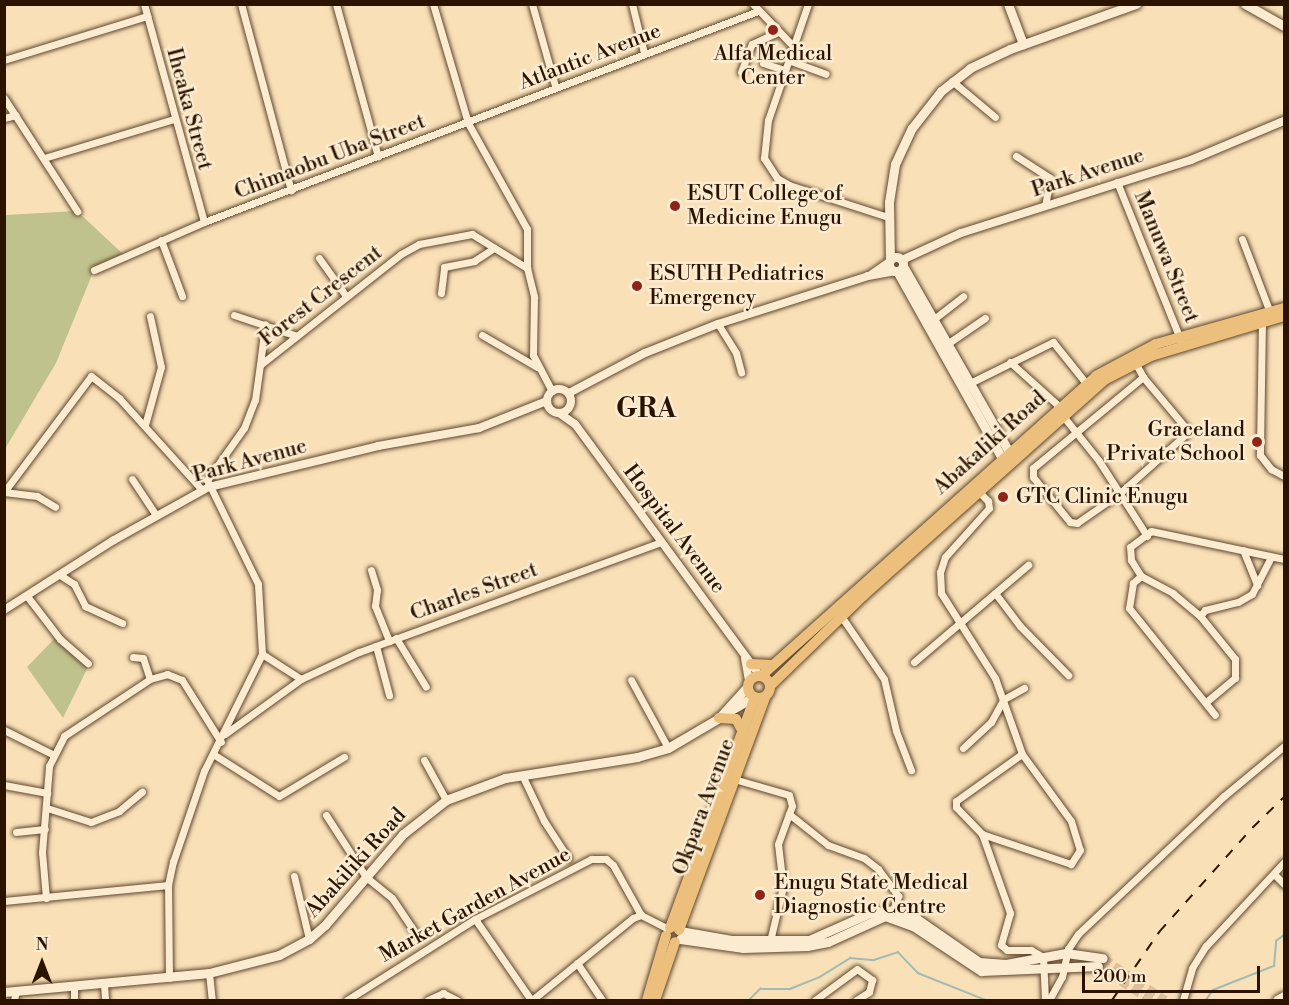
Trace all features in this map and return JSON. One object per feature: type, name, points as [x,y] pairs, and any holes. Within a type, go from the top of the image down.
[{"type":"main road","points":[[1008,4],[1023,44]]},
{"type":"main road","points":[[1008,460],[896,264],[889,238],[888,217],[892,177],[904,141],[928,105],[952,81],[1023,44],[1136,4]]},
{"type":"main road","points":[[1245,4],[1284,26]]},
{"type":"main road","points":[[915,296],[934,319],[1008,460]]},
{"type":"main road","name":"Abakaliki Road","points":[[770,686],[841,616],[861,591],[1061,411],[1131,354],[1266,317],[1284,308]]},
{"type":"main road","name":"Abakaliki Road","points":[[1266,317],[1284,316]]},
{"type":"main road","name":"Abakaliki Road","points":[[1089,387],[1182,341]]},
{"type":"main road","name":"Abakaliki Road","points":[[755,680],[979,492],[1008,460]]},
{"type":"main road","points":[[748,660],[773,665]]},
{"type":"main road","points":[[755,680],[770,686],[758,697]]},
{"type":"main road","points":[[755,680],[758,697]]},
{"type":"main road","points":[[720,716],[755,680]]},
{"type":"main road","name":"Abakiliki Road","points":[[4,992],[15,996],[169,978],[209,973],[266,960],[309,939],[411,825],[446,800],[481,784],[522,775],[638,757],[668,748],[720,716],[758,697]]},
{"type":"main road","name":"Okpara Avenue","points":[[646,1000],[674,934],[758,697]]},
{"type":"main road","name":"Okpara Avenue","points":[[722,801],[734,779],[758,697]]},
{"type":"main road","points":[[720,716],[733,718],[744,732]]},
{"type":"main road","points":[[892,910],[917,919],[979,962],[1006,964],[1066,953],[1101,962],[992,973],[974,969],[913,926],[885,916],[828,942],[791,948],[735,947],[674,934],[732,940],[770,941],[816,938],[870,913],[892,910]]},
{"type":"main road","name":"Okpara Avenue","points":[[655,1000],[674,934]]},
{"type":"main road","points":[[1277,1000],[1284,996]]},
{"type":"street","name":"Iheaka Street","points":[[144,4],[204,222]]},
{"type":"street","points":[[241,4],[291,190]]},
{"type":"street","points":[[336,4],[378,156]]},
{"type":"street","points":[[433,4],[468,123],[527,230],[527,268],[534,297],[532,345],[537,367],[552,391],[548,404],[575,424]]},
{"type":"street","points":[[532,4],[555,86]]},
{"type":"street","points":[[632,4],[644,53]]},
{"type":"street","points":[[808,4],[764,135],[763,153],[768,168],[789,185],[888,217]]},
{"type":"street","points":[[755,8],[794,47]]},
{"type":"street","name":"Atlantic Avenue","points":[[468,123],[555,86],[755,8]]},
{"type":"street","points":[[4,60],[147,16]]},
{"type":"street","points":[[741,72],[752,44],[778,32]]},
{"type":"street","points":[[788,60],[826,74]]},
{"type":"street","points":[[763,63],[784,70]]},
{"type":"street","points":[[952,81],[994,117]]},
{"type":"street","points":[[4,98],[77,211]]},
{"type":"street","points":[[4,117],[16,115]]},
{"type":"street","points":[[44,158],[174,119]]},
{"type":"street","name":"Park Avenue","points":[[718,324],[868,276],[961,233],[1202,156],[1284,121]]},
{"type":"street","name":"Chimaobu Uba Street","points":[[94,270],[204,222],[468,123]]},
{"type":"street","points":[[1016,156],[1050,178],[1045,206]]},
{"type":"street","name":"Manuwa Street","points":[[1118,182],[1182,341]]},
{"type":"street","name":"Forest Crescent","points":[[205,489],[209,477],[244,428],[255,399],[260,365],[346,296],[419,244],[472,234],[527,268]]},
{"type":"street","points":[[1242,239],[1266,317],[1260,455],[1270,469],[1284,476]]},
{"type":"street","points":[[161,240],[182,296]]},
{"type":"street","points":[[441,293],[444,267],[474,261],[494,249]]},
{"type":"street","points":[[319,258],[346,296]]},
{"type":"street","points":[[934,319],[963,296]]},
{"type":"street","points":[[234,315],[297,336]]},
{"type":"street","points":[[145,425],[161,366],[150,316]]},
{"type":"street","points":[[947,344],[985,318]]},
{"type":"street","points":[[260,365],[265,324]]},
{"type":"street","points":[[569,393],[645,353],[718,324],[736,353],[741,372]]},
{"type":"street","points":[[482,335],[537,367]]},
{"type":"street","points":[[968,384],[1053,342],[1089,387]]},
{"type":"street","points":[[1010,362],[1061,411],[1120,493],[1147,536]]},
{"type":"street","points":[[1136,362],[1143,377],[1187,431],[1161,459],[1120,493],[1077,523],[1070,522],[1031,472],[1143,377]]},
{"type":"street","points":[[55,507],[37,496],[4,492],[86,378],[100,380],[205,489],[238,538],[258,584],[262,654],[225,734],[213,754],[188,812],[168,885],[169,978]]},
{"type":"street","points":[[559,413],[571,405],[593,382]]},
{"type":"street","points":[[552,391],[560,388],[569,393]]},
{"type":"street","points":[[569,393],[575,424]]},
{"type":"street","name":"Park Avenue","points":[[4,610],[156,515],[205,489],[378,447],[479,428],[548,404]]},
{"type":"street","name":"Hospital Avenue","points":[[575,424],[748,660]]},
{"type":"street","points":[[132,479],[156,515]]},
{"type":"street","points":[[979,492],[988,501],[989,508],[951,548],[940,572],[941,593],[958,624],[995,678],[1022,754],[1071,821],[1080,841],[1078,859],[1066,863],[982,834]]},
{"type":"street","points":[[1206,702],[1235,678],[1235,659],[1200,616],[1173,593],[1141,576],[1130,550],[1134,542],[1152,531],[1284,559]]},
{"type":"street","name":"Charles Street","points":[[225,734],[301,679],[392,639],[661,542]]},
{"type":"street","points":[[1243,550],[1257,585]]},
{"type":"street","points":[[1200,616],[1205,610],[1246,598],[1257,585],[1271,557]]},
{"type":"street","points":[[914,662],[1028,565]]},
{"type":"street","points":[[371,570],[377,590],[375,606],[392,639],[426,687]]},
{"type":"street","points":[[60,575],[74,584],[85,606],[122,623]]},
{"type":"street","points":[[1141,576],[1133,583],[1129,608],[1215,715]]},
{"type":"street","points":[[995,593],[1020,626],[1068,675]]},
{"type":"street","points":[[27,596],[60,639],[88,663]]},
{"type":"street","points":[[841,616],[884,679],[896,731],[911,770]]},
{"type":"street","points":[[376,646],[389,695]]},
{"type":"street","points":[[262,654],[301,679]]},
{"type":"street","points":[[133,657],[143,658],[150,679]]},
{"type":"street","points":[[1235,659],[1244,659]]},
{"type":"street","points":[[748,660],[755,680]]},
{"type":"street","points":[[46,898],[45,829],[52,754],[76,726],[150,679],[167,674],[182,680],[221,741]]},
{"type":"street","points":[[631,680],[668,748]]},
{"type":"street","points":[[963,748],[991,723],[1004,699],[1024,688]]},
{"type":"street","points":[[4,730],[52,754]]},
{"type":"street","points":[[1047,1000],[1066,966],[1066,953],[1078,934],[1198,819],[1284,746]]},
{"type":"street","points":[[213,754],[279,796],[344,757]]},
{"type":"street","points":[[1022,754],[956,802],[982,834],[1010,913],[1001,945],[1007,950],[1031,950],[1043,957],[1047,1000]]},
{"type":"street","points":[[424,760],[446,800]]},
{"type":"street","points":[[522,775],[544,822],[568,858]]},
{"type":"street","points":[[734,779],[789,795],[792,806],[778,844],[783,887],[770,941]]},
{"type":"street","points":[[4,785],[47,793]]},
{"type":"street","points":[[47,808],[91,822],[119,812],[142,792]]},
{"type":"street","points":[[789,814],[828,845],[864,858],[878,869],[898,896],[892,910]]},
{"type":"street","points":[[326,815],[366,877],[392,898],[416,934]]},
{"type":"street","points":[[16,832],[45,829]]},
{"type":"street","name":"Market Garden Avenue","points":[[347,1000],[475,919],[591,859],[606,859],[614,865],[641,915]]},
{"type":"street","points":[[1183,1000],[1192,968],[1206,946],[1275,875],[1284,862]]},
{"type":"street","points":[[1275,875],[1284,884]]},
{"type":"street","points":[[294,876],[309,939]]},
{"type":"street","points":[[4,901],[168,885]]},
{"type":"street","points":[[475,919],[532,1000],[633,918],[641,915],[674,934]]},
{"type":"street","points":[[578,963],[602,1000]]},
{"type":"street","points":[[816,1000],[847,981],[857,969],[872,980],[869,992],[856,1000]]},
{"type":"street","points":[[209,973],[212,1000]]},
{"type":"street","points":[[104,984],[105,1000]]},
{"type":"street","points":[[74,988],[74,1000]]},
{"type":"street","points":[[428,1000],[448,993],[457,1000]]},
{"type":"green space","points":[[77,211],[125,256],[94,270],[56,363],[5,449],[5,215]]},
{"type":"green space","points":[[55,638],[88,667],[63,718],[27,667]]},
{"type":"waterway","points":[[1206,1000],[1213,990],[1274,966],[1276,941],[1284,935]]},
{"type":"waterway","points":[[749,1000],[760,989],[790,989],[820,977],[850,958],[874,960],[898,952],[918,973],[986,1000]]},
{"type":"tunnel","points":[[1103,958],[1165,1000]]},
{"type":"tunnel","points":[[1098,966],[1151,1000]]},
{"type":"railway","points":[[1112,1000],[1159,932],[1252,828],[1284,797]]},
{"type":"place","name":"Alfa Medical Center","points":[[773,30]]},
{"type":"place","name":"ESUT College of Medicine Enugu","points":[[675,206]]},
{"type":"place","name":"ESUTH Pediatrics Emergency","points":[[637,286]]},
{"type":"place","name":"Graceland Private School","points":[[1257,442]]},
{"type":"place","name":"GTC Clinic Enugu","points":[[1003,497]]},
{"type":"place","name":"Enugu State Medical Diagnostic Centre","points":[[760,895]]},
{"type":"district","name":"GRA","points":[[646,410]]}]
